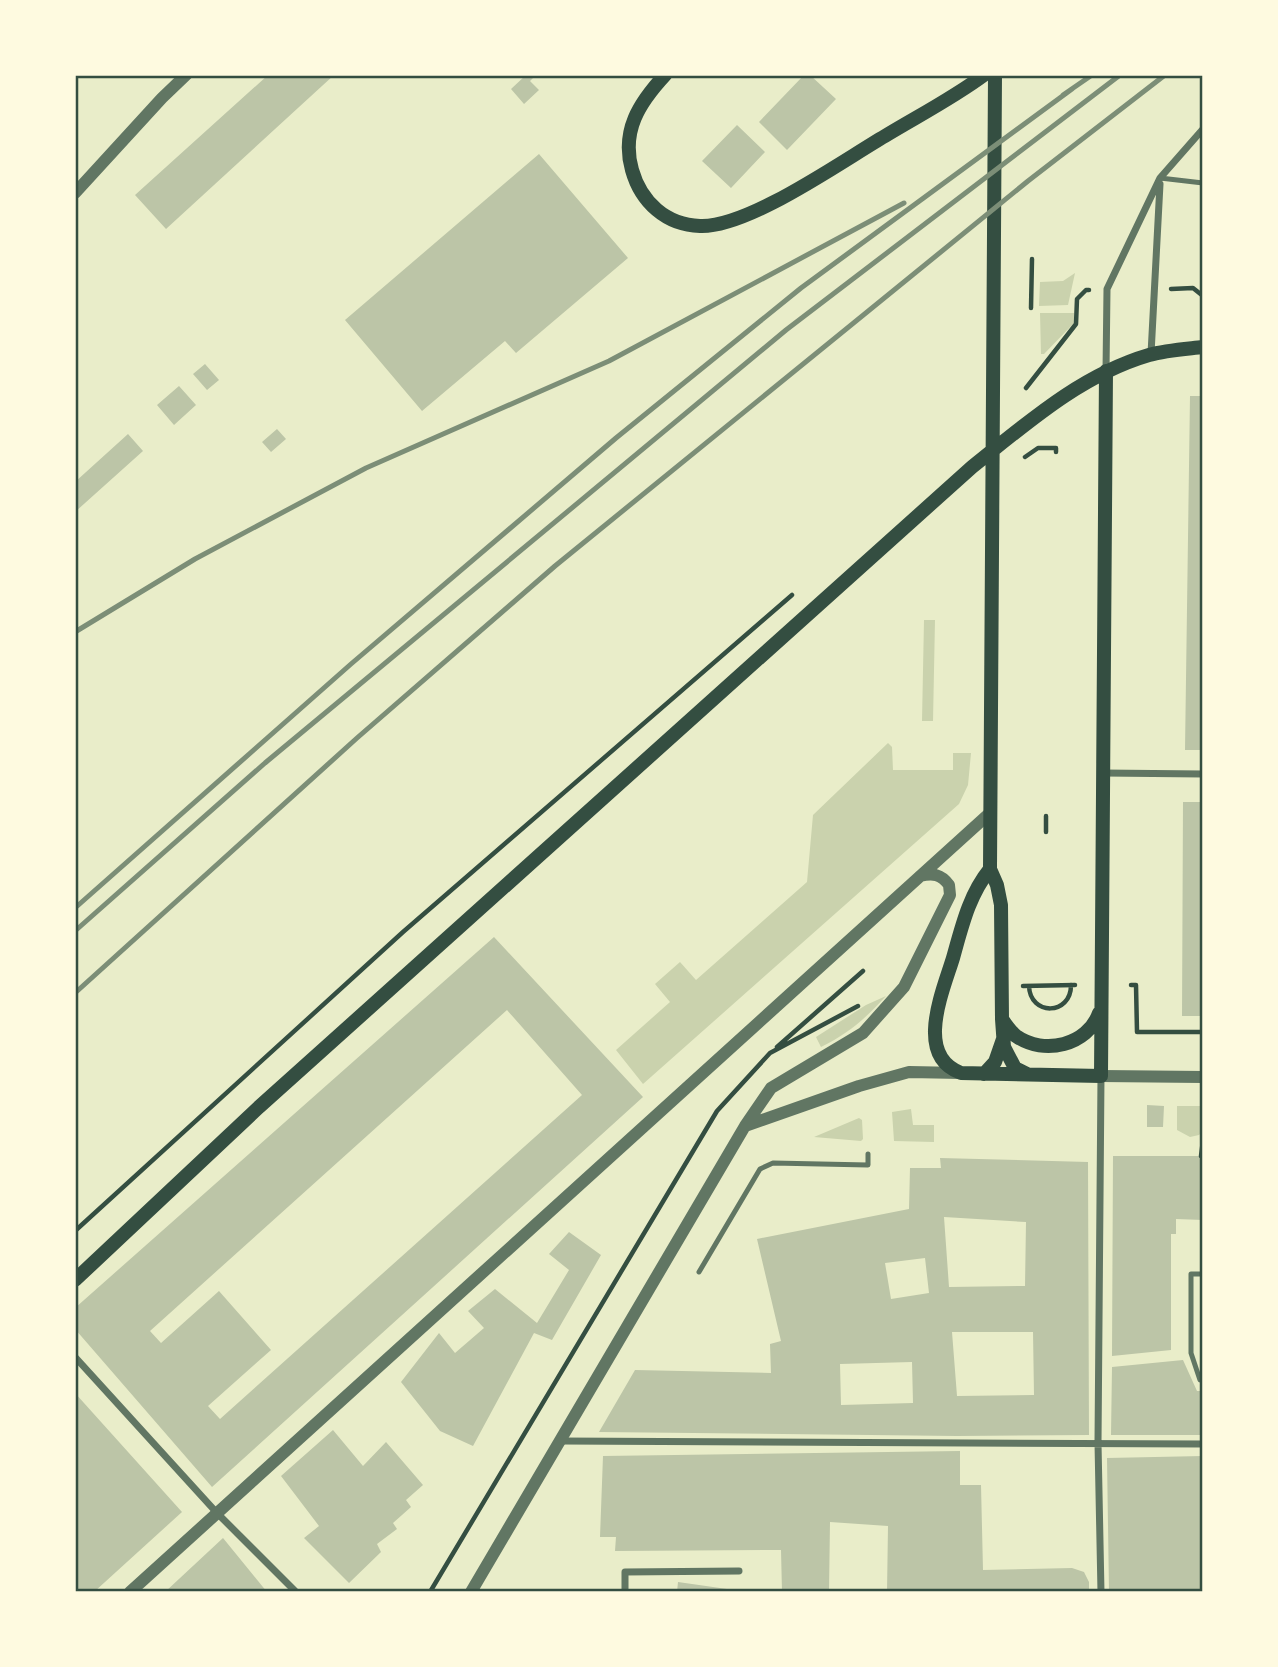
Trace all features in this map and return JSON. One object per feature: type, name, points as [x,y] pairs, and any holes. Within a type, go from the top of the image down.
[{"type":"main road","points":[[665,75],[644,98],[635,117],[629,149],[631,166],[642,195],[654,209],[668,219],[702,227],[716,225],[764,208],[980,78]]},
{"type":"main road","points":[[995,75],[990,869],[1001,905],[1003,1039],[1016,1068],[1023,1074],[1032,1075]]},
{"type":"main road","points":[[75,1280],[259,1107],[972,467],[1059,399],[1106,371],[1151,354],[1203,346]]},
{"type":"main road","points":[[990,869],[978,885],[969,905],[936,1016],[936,1041],[942,1059],[948,1069],[961,1073],[1101,1076],[1106,371]]},
{"type":"main road","points":[[1002,1019],[1017,1037],[1032,1044],[1064,1044],[1075,1041],[1094,1027],[1102,1001]]},
{"type":"main road","points":[[984,1074],[995,1062],[1003,1039]]},
{"type":"street","points":[[75,192],[186,75]]},
{"type":"street","points":[[1106,371],[1107,289],[1160,178],[1203,129]]},
{"type":"street","points":[[1151,354],[1160,178]]},
{"type":"street","points":[[1103,773],[1203,774]]},
{"type":"street","points":[[130,1592],[991,812]]},
{"type":"street","points":[[471,1592],[745,1126],[771,1088],[863,1033],[904,987],[950,895],[949,885],[940,875],[920,876]]},
{"type":"street","points":[[745,1126],[859,1086],[909,1072],[961,1073]]},
{"type":"street","points":[[1101,1592],[1098,1443],[1101,1076],[1203,1077]]},
{"type":"street","points":[[75,1357],[217,1513],[296,1592]]},
{"type":"street","points":[[559,1441],[1203,1444]]},
{"type":"street","points":[[625,1592],[625,1572],[739,1571]]},
{"type":"lane","points":[[1160,178],[1203,183]]},
{"type":"lane","points":[[699,1272],[760,1169],[773,1163],[867,1165],[868,1154]]},
{"type":"lane","points":[[1203,1274],[1191,1274],[1191,1353],[1200,1380],[1203,1380]]},
{"type":"path","points":[[1031,308],[1032,258]]},
{"type":"path","points":[[1187,288],[1193,288],[1203,296]]},
{"type":"path","points":[[1026,388],[1076,324],[1077,299],[1086,290],[1094,290]]},
{"type":"path","points":[[1044,441],[1047,448]]},
{"type":"path","points":[[1025,457],[1038,448],[1056,448],[1056,452]]},
{"type":"path","points":[[75,1231],[403,932],[795,593]]},
{"type":"path","points":[[1046,816],[1046,832]]},
{"type":"path","points":[[430,1592],[717,1111],[770,1053],[863,971]]},
{"type":"path","points":[[1073,985],[1068,1000],[1049,1009],[1035,1003],[1027,986],[1073,985]]},
{"type":"path","points":[[1131,985],[1136,985],[1136,1032],[1203,1032]]},
{"type":"path","points":[[770,1053],[868,1001]]},
{"type":"path","points":[[1201,1156],[1203,1140]]},
{"type":"green space","points":[[1075,273],[1068,305],[1039,306],[1040,282],[1063,281]]},
{"type":"green space","points":[[1040,313],[1074,313],[1074,323],[1044,354],[1041,354]]},
{"type":"green space","points":[[924,620],[935,620],[933,721],[922,721]]},
{"type":"green space","points":[[888,743],[892,747],[893,770],[953,770],[953,753],[971,753],[968,785],[959,804],[643,1084],[616,1050],[670,1002],[655,984],[680,962],[696,980],[807,882],[813,815]]},
{"type":"green space","points":[[886,996],[856,1025],[821,1047],[816,1037],[866,1005]]},
{"type":"green space","points":[[1177,1106],[1203,1106],[1203,1131],[1199,1135],[1190,1137],[1177,1130]]},
{"type":"green space","points":[[911,1109],[913,1125],[934,1125],[934,1142],[894,1141],[892,1112]]},
{"type":"green space","points":[[859,1118],[862,1120],[861,1141],[814,1137]]},
{"type":"building","points":[[268,75],[334,75],[166,229],[135,195]]},
{"type":"building","points":[[526,75],[536,75],[530,81],[539,90],[524,104],[511,89]]},
{"type":"building","points":[[804,75],[810,75],[836,99],[787,150],[759,122]]},
{"type":"building","points":[[737,125],[765,152],[731,188],[702,161]]},
{"type":"building","points":[[539,154],[628,258],[516,353],[505,341],[422,411],[345,320]]},
{"type":"building","points":[[205,364],[219,380],[207,390],[193,374]]},
{"type":"building","points":[[179,386],[196,405],[174,425],[157,405]]},
{"type":"building","points":[[1190,396],[1203,396],[1203,750],[1185,750]]},
{"type":"building","points":[[277,429],[286,439],[271,452],[262,442]]},
{"type":"building","points":[[128,434],[143,451],[75,512],[75,482]]},
{"type":"building","points":[[1183,802],[1203,802],[1203,1016],[1182,1016]]},
{"type":"building","points":[[494,937],[643,1097],[212,1487],[75,1329],[75,1308]],"holes":[[[507,1010],[582,1095],[220,1419],[208,1406],[271,1350],[219,1291],[161,1343],[150,1331]]]},
{"type":"building","points":[[1147,1105],[1164,1106],[1163,1127],[1147,1127]]},
{"type":"building","points":[[1113,1156],[1203,1156],[1203,1220],[1176,1219],[1176,1234],[1171,1234],[1171,1350],[1112,1356]]},
{"type":"building","points":[[940,1158],[1088,1162],[1089,1435],[599,1432],[635,1370],[771,1373],[770,1344],[781,1341],[757,1239],[909,1209],[910,1168],[941,1168]],"holes":[[[944,1217],[1026,1222],[1025,1286],[949,1287]],[[925,1258],[929,1293],[891,1299],[885,1263]],[[952,1332],[1033,1332],[1034,1395],[957,1396]],[[912,1362],[913,1403],[841,1405],[840,1364]]]},
{"type":"building","points":[[569,1232],[601,1255],[552,1340],[534,1333],[473,1446],[440,1431],[401,1382],[439,1333],[455,1353],[484,1328],[468,1311],[495,1289],[537,1323],[569,1270],[549,1254]]},
{"type":"building","points":[[1183,1360],[1197,1391],[1203,1391],[1203,1435],[1111,1435],[1112,1367]]},
{"type":"building","points":[[75,1393],[182,1512],[94,1592],[75,1592]]},
{"type":"building","points":[[333,1430],[363,1466],[386,1442],[423,1485],[406,1500],[411,1507],[393,1523],[397,1529],[377,1544],[381,1552],[349,1583],[304,1538],[319,1526],[281,1476]]},
{"type":"building","points":[[960,1451],[960,1485],[981,1485],[983,1570],[1072,1568],[1084,1572],[1089,1582],[1089,1592],[887,1592],[888,1526],[830,1522],[829,1592],[782,1592],[781,1550],[615,1551],[616,1537],[600,1537],[603,1456]]},
{"type":"building","points":[[1203,1456],[1203,1592],[1109,1592],[1107,1458]]},
{"type":"building","points":[[223,1538],[267,1592],[165,1592]]},
{"type":"building","points":[[678,1582],[727,1589],[727,1592],[677,1592]]},
{"type":"railway","points":[[1063,95],[1092,75]]},
{"type":"railway","points":[[75,931],[265,763],[786,330],[1120,75]]},
{"type":"railway","points":[[75,993],[357,738],[555,566],[1028,181],[1165,75]]},
{"type":"railway","points":[[75,908],[351,664],[616,438],[801,288],[1072,89]]},
{"type":"railway","points":[[75,632],[195,559],[366,468],[609,361],[904,203]]}]
